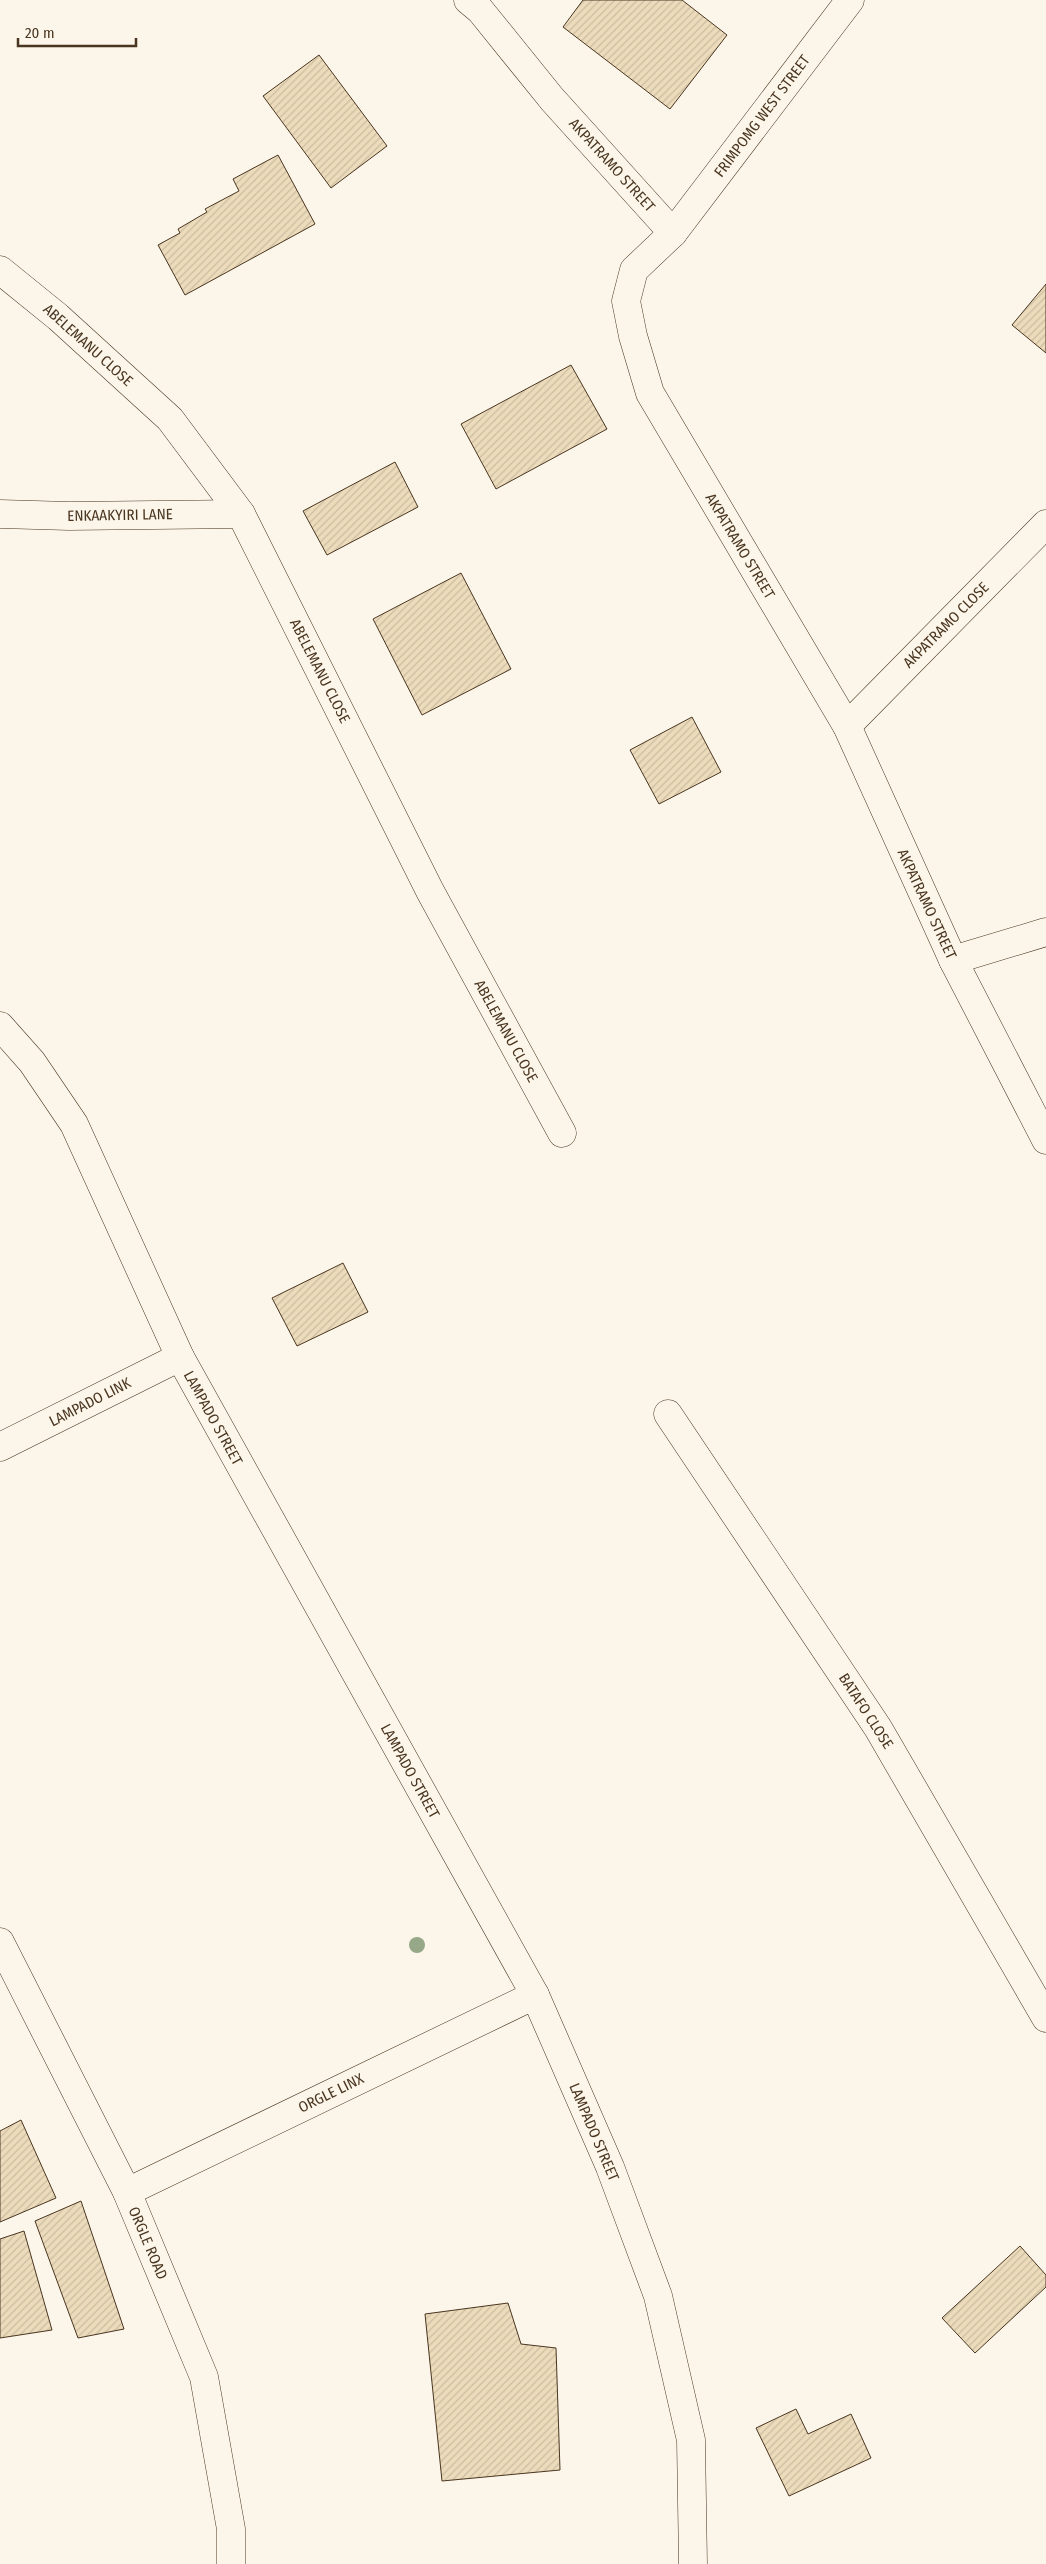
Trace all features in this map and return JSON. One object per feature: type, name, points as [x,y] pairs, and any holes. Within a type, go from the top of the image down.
[{"type":"street","name":"AKPATRAMO STREET","points":[[468,0],[480,10],[552,99],[673,232],[634,270],[626,301],[633,336],[650,393],[847,726],[953,960],[1046,1140]]},
{"type":"street","name":"FRIMPOMG WEST STREET","points":[[673,232],[850,0]]},
{"type":"street","name":"ABELEMANU CLOSE","points":[[0,270],[58,317],[170,419],[241,514],[430,891],[562,1133]]},
{"type":"street","name":"ENKAAKYIRI LANE","points":[[0,514],[69,516],[241,514]]},
{"type":"street","name":"AKPATRAMO CLOSE","points":[[847,726],[1046,524]]},
{"type":"street","points":[[953,960],[1046,932]]},
{"type":"street","name":"LAMPADO STREET","points":[[0,1026],[32,1062],[74,1124],[180,1357],[535,1995],[610,2168],[658,2296],[691,2440],[692,2564]]},
{"type":"street","name":"LAMPADO LINK","points":[[0,1448],[180,1357]]},
{"type":"street","name":"BATAFO CLOSE","points":[[668,1414],[878,1728],[1046,2018]]},
{"type":"street","name":"ORGLE ROAD","points":[[0,1942],[127,2192],[204,2377],[231,2529],[231,2564]]},
{"type":"street","name":"ORGLE LINX","points":[[127,2192],[535,1995]]},
{"type":"building","points":[[583,0],[682,0],[727,35],[670,109],[563,27]]},
{"type":"building","points":[[319,55],[387,146],[331,188],[263,96]]},
{"type":"building","points":[[278,155],[315,224],[185,295],[158,245],[180,233],[178,229],[207,212],[205,209],[239,191],[233,179]]},
{"type":"building","points":[[1046,284],[1046,353],[1012,325]]},
{"type":"building","points":[[571,365],[607,429],[496,489],[461,424]]},
{"type":"building","points":[[395,462],[418,507],[327,555],[303,511]]},
{"type":"building","points":[[461,573],[511,669],[422,715],[373,619]]},
{"type":"building","points":[[692,717],[721,772],[659,804],[630,750]]},
{"type":"building","points":[[343,1263],[368,1312],[297,1346],[272,1298]]},
{"type":"building","points":[[21,2120],[56,2198],[0,2222],[0,2131]]},
{"type":"building","points":[[81,2201],[124,2329],[78,2338],[35,2221]]},
{"type":"building","points":[[24,2231],[52,2330],[0,2338],[0,2239]]},
{"type":"building","points":[[1020,2246],[1046,2275],[1046,2287],[975,2353],[942,2318]]},
{"type":"building","points":[[508,2303],[521,2344],[556,2348],[560,2470],[442,2481],[425,2314]]},
{"type":"building","points":[[796,2409],[808,2434],[851,2414],[871,2458],[789,2496],[756,2428]]}]
